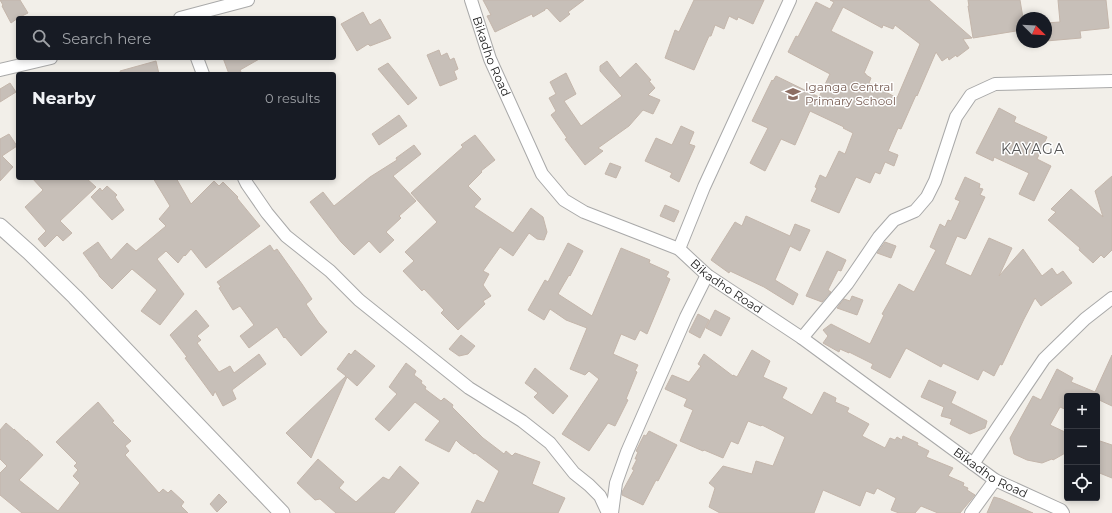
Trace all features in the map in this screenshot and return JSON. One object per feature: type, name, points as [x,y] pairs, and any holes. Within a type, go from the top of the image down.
[{"type":"street","points":[[189,16],[248,0]]},
{"type":"street","name":"Bikadho Road","points":[[471,0],[490,59],[542,174],[564,200],[584,212],[679,249],[707,275],[802,338],[995,480],[1061,510],[1063,513]]},
{"type":"street","points":[[679,249],[704,187],[790,0]]},
{"type":"street","points":[[0,70],[43,60]]},
{"type":"street","points":[[198,60],[202,72]]},
{"type":"street","points":[[802,338],[847,284],[879,236],[894,220],[914,211],[926,197],[935,181],[956,117],[971,95],[995,84],[1112,81]]},
{"type":"street","points":[[245,180],[267,213],[286,236],[330,270],[360,300],[469,388],[522,421],[550,443],[574,473],[600,496],[608,513]]},
{"type":"street","points":[[0,226],[75,297],[280,512]]},
{"type":"street","points":[[612,513],[616,483],[627,452],[686,317],[707,275]]},
{"type":"street","points":[[973,464],[1044,359],[1085,319],[1112,298]]},
{"type":"street","points":[[971,513],[995,480]]},
{"type":"building","points":[[0,0],[20,0],[28,13],[22,16],[16,16],[16,19],[11,23],[2,6],[3,5]]},
{"type":"building","points":[[483,0],[584,0],[568,12],[570,14],[560,22],[547,8],[533,17],[532,14],[495,32],[487,16],[491,15]]},
{"type":"building","points":[[694,0],[764,0],[753,24],[738,17],[737,20],[729,16],[724,29],[715,25],[694,70],[665,58],[675,30],[679,32]]},
{"type":"building","points":[[830,0],[929,0],[972,38],[963,39],[969,48],[957,57],[956,55],[949,60],[948,57],[942,61],[936,52],[901,129],[898,128],[888,151],[898,155],[894,166],[885,162],[880,174],[875,172],[870,183],[856,177],[839,213],[811,201],[817,188],[815,187],[820,175],[826,178],[839,151],[845,154],[853,133],[843,128],[844,127],[810,111],[795,145],[781,139],[765,171],[750,163],[768,128],[752,121],[772,80],[773,81],[776,76],[819,97],[830,74],[788,52],[796,36],[798,37],[816,2],[830,9],[834,2]],"holes":[[[843,7],[882,28],[883,25],[893,29],[895,25],[920,44],[897,98],[869,83],[871,78],[864,73],[873,52],[831,31]]]},
{"type":"building","points":[[968,0],[1020,0],[1022,12],[1016,12],[1016,31],[973,38]]},
{"type":"building","points":[[1058,0],[1106,0],[1109,28],[1080,31],[1081,38],[1052,40],[1052,23],[1060,22]]},
{"type":"building","points":[[363,12],[370,25],[380,19],[391,38],[370,46],[368,44],[357,51],[341,24]]},
{"type":"building","points":[[439,50],[441,56],[447,53],[450,60],[454,58],[458,69],[454,71],[457,79],[440,86],[427,55]]},
{"type":"building","points":[[224,60],[258,60],[240,70],[241,72],[228,72]]},
{"type":"building","points":[[156,61],[159,72],[120,72]]},
{"type":"building","points":[[607,61],[620,78],[636,63],[651,80],[649,81],[655,88],[648,95],[660,100],[653,114],[643,110],[629,126],[598,148],[603,151],[585,165],[565,139],[567,138],[551,115],[556,111],[549,98],[556,94],[550,82],[566,73],[576,94],[564,101],[581,126],[622,96],[600,71],[600,66]]},
{"type":"building","points":[[388,63],[417,98],[408,105],[378,69]]},
{"type":"building","points":[[10,83],[16,92],[0,102],[0,89]]},
{"type":"building","points":[[999,108],[1016,117],[1014,122],[1047,137],[1037,159],[1051,166],[1034,201],[1019,194],[1029,173],[994,157],[993,161],[976,153]]},
{"type":"building","points":[[399,115],[407,126],[379,145],[372,134]]},
{"type":"building","points":[[681,126],[694,132],[689,144],[695,146],[679,182],[670,177],[672,173],[645,161],[656,138],[672,145]]},
{"type":"building","points":[[9,134],[16,147],[2,156],[13,167],[0,181],[0,139]]},
{"type":"building","points":[[475,135],[495,160],[481,171],[482,172],[468,186],[481,199],[474,207],[513,233],[531,208],[543,217],[547,232],[544,240],[537,239],[529,233],[513,256],[500,247],[483,271],[489,274],[483,285],[491,296],[483,301],[485,304],[458,330],[441,313],[444,310],[424,289],[422,291],[403,271],[414,261],[405,252],[437,222],[411,193],[463,147],[461,145]]},
{"type":"building","points":[[414,145],[421,154],[393,176],[416,201],[399,216],[401,218],[386,232],[394,240],[380,253],[369,241],[354,255],[341,242],[310,202],[323,192],[334,206],[370,177],[397,160],[396,158]]},
{"type":"building","points":[[610,163],[621,167],[616,178],[605,174]]},
{"type":"building","points":[[1112,176],[1112,250],[1104,258],[1101,255],[1093,263],[1079,250],[1080,248],[1048,220],[1056,212],[1051,209],[1071,189],[1103,217],[1095,191]]},
{"type":"building","points":[[965,177],[980,184],[979,188],[983,189],[980,195],[985,197],[966,238],[957,236],[945,264],[971,276],[989,238],[1012,248],[999,276],[1023,249],[1042,276],[1052,268],[1057,275],[1063,271],[1072,283],[1041,306],[1035,298],[1002,365],[1000,364],[994,376],[983,370],[978,380],[943,363],[941,367],[906,348],[890,378],[871,368],[873,364],[849,352],[840,349],[839,352],[823,343],[828,336],[823,330],[831,324],[870,344],[884,315],[882,314],[899,284],[914,292],[936,250],[930,247],[940,224],[945,227],[948,220],[951,221],[960,201],[955,199]]},
{"type":"building","points":[[34,180],[88,180],[96,187],[60,221],[72,233],[63,241],[57,235],[45,247],[38,239],[46,231],[25,207],[43,190]]},
{"type":"building","points":[[154,180],[177,180],[191,204],[214,181],[219,186],[223,182],[238,197],[237,198],[260,226],[206,268],[191,249],[178,263],[166,251],[157,259],[184,294],[160,325],[141,311],[157,290],[132,269],[112,289],[99,276],[83,253],[98,242],[111,260],[127,243],[136,251],[166,226],[159,219],[170,206]]},
{"type":"building","points":[[107,186],[117,195],[115,197],[124,210],[112,220],[91,197],[100,188],[102,191]]},
{"type":"building","points":[[665,205],[679,211],[674,222],[660,216]]},
{"type":"building","points":[[746,216],[790,236],[795,224],[810,230],[800,251],[790,246],[775,280],[798,294],[793,305],[764,287],[730,271],[729,273],[711,260],[735,222],[742,226]]},
{"type":"building","points":[[885,242],[896,246],[891,258],[877,253]]},
{"type":"building","points":[[568,243],[583,251],[570,276],[569,275],[558,294],[592,316],[621,248],[650,260],[649,263],[669,272],[666,277],[670,279],[647,334],[640,330],[635,340],[621,334],[613,354],[638,365],[635,371],[637,372],[626,399],[628,400],[615,426],[608,423],[589,451],[562,434],[599,379],[589,371],[585,375],[570,369],[587,328],[566,320],[550,309],[544,320],[528,310],[545,280],[548,282]]},
{"type":"building","points":[[270,245],[274,251],[277,249],[312,299],[306,304],[327,332],[301,356],[285,337],[284,338],[277,327],[249,348],[240,336],[254,325],[240,306],[233,310],[219,288],[221,287],[217,282]]},
{"type":"building","points":[[827,251],[846,260],[841,271],[838,270],[828,290],[831,292],[822,302],[806,296]]},
{"type":"building","points":[[852,296],[863,300],[857,315],[837,308],[844,299],[850,301]]},
{"type":"building","points":[[196,310],[209,326],[197,336],[201,340],[197,343],[219,372],[230,366],[234,373],[259,354],[266,364],[232,390],[236,399],[223,406],[215,391],[213,396],[185,358],[187,357],[170,335]]},
{"type":"building","points":[[715,310],[730,318],[721,336],[706,328]]},
{"type":"building","points":[[698,314],[709,320],[700,338],[689,332]]},
{"type":"building","points":[[461,335],[475,346],[468,354],[459,356],[449,349]]},
{"type":"building","points":[[355,350],[375,366],[357,386],[347,377],[311,458],[286,433],[346,376],[337,369],[349,353],[351,355]]},
{"type":"building","points":[[752,350],[770,361],[763,377],[787,388],[782,398],[812,415],[824,392],[836,398],[835,402],[849,408],[847,412],[869,424],[862,436],[885,448],[890,438],[895,440],[897,437],[902,440],[903,436],[918,443],[917,445],[929,451],[926,457],[953,468],[948,476],[964,483],[963,486],[968,488],[967,490],[975,495],[960,513],[938,513],[921,506],[915,513],[899,513],[891,510],[896,498],[877,488],[874,494],[866,491],[860,506],[823,490],[814,513],[720,513],[709,507],[715,488],[709,483],[723,466],[752,474],[756,461],[773,466],[785,437],[762,425],[761,426],[748,421],[738,444],[731,441],[723,458],[704,450],[703,451],[680,441],[693,410],[684,406],[687,399],[665,389],[672,375],[689,382],[701,366],[698,364],[704,354],[733,376],[737,377]]},
{"type":"building","points":[[1112,355],[1112,406],[1100,400],[1100,393],[1064,393],[1064,409],[1060,407],[1050,425],[1064,432],[1064,454],[1053,460],[1052,459],[1042,463],[1027,460],[1014,454],[1010,438],[1033,396],[1041,400],[1057,369],[1073,378],[1071,382],[1095,392]]},
{"type":"building","points":[[406,363],[416,371],[414,375],[422,381],[421,383],[426,387],[425,389],[441,401],[444,398],[453,405],[452,407],[483,438],[504,454],[506,451],[512,456],[515,453],[540,462],[532,484],[565,498],[558,513],[471,513],[477,500],[484,503],[499,471],[456,440],[449,452],[425,440],[440,421],[415,402],[389,431],[375,419],[397,394],[389,387]]},
{"type":"building","points":[[535,368],[568,396],[553,414],[534,397],[538,393],[525,383]]},
{"type":"building","points":[[929,380],[956,392],[951,403],[987,421],[985,428],[970,434],[950,424],[952,419],[941,416],[944,407],[921,397]]},
{"type":"building","points":[[98,402],[114,421],[112,422],[131,441],[125,446],[129,451],[125,455],[159,493],[163,489],[168,493],[171,490],[184,502],[181,506],[188,513],[22,513],[0,495],[0,473],[7,466],[0,459],[0,430],[6,423],[43,455],[19,480],[58,511],[80,483],[73,476],[78,470],[74,466],[77,463],[56,442]]},
{"type":"building","points":[[649,431],[677,445],[658,481],[656,480],[643,505],[622,495],[622,492],[634,470],[632,469],[637,459],[635,459],[638,452],[636,451],[644,435],[646,436]]},
{"type":"building","points":[[1100,441],[1112,445],[1112,478],[1100,473]]},
{"type":"building","points":[[318,459],[344,482],[339,488],[356,502],[383,477],[389,480],[400,466],[419,483],[394,513],[336,513],[320,499],[315,500],[297,483]]},
{"type":"building","points":[[219,494],[227,502],[217,512],[210,504]]},
{"type":"building","points":[[994,497],[1001,499],[1033,513],[987,513]]},
{"type":"place","name":"Iganga Central Primary School","points":[[793,94]]},
{"type":"district","name":"KAYAGA","points":[[1033,149]]}]
